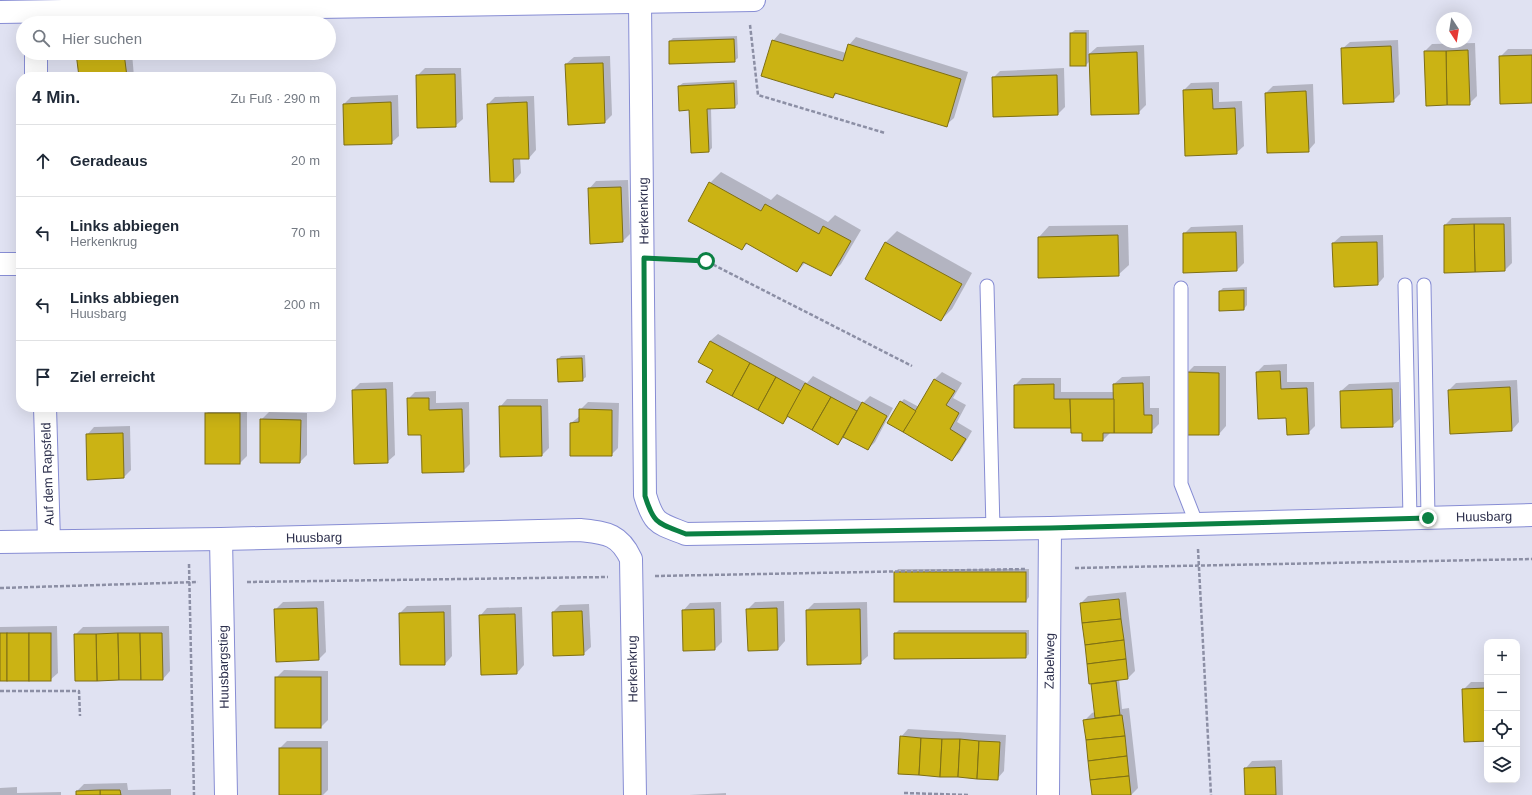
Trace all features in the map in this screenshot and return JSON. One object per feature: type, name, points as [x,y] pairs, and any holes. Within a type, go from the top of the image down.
[{"type":"street","points":[[0,12],[404,3],[640,3],[754,0]]},
{"type":"street","name":"Herkenkrug","points":[[640,3],[644,258],[645,496],[651,514]]},
{"type":"street","points":[[36,60],[36,72]]},
{"type":"street","points":[[0,264],[16,264]]},
{"type":"street","name":"Auf dem Rapsfeld","points":[[45,412],[49,541]]},
{"type":"street","name":"Huusbarg","points":[[651,514],[660,524],[686,534],[1050,528],[1532,515]]},
{"type":"street","name":"Zabelweg","points":[[1048,795],[1050,528]]},
{"type":"street","name":"Huusbarg","points":[[0,542],[189,540],[580,530],[606,533],[624,545]]},
{"type":"street","name":"Huusbargstieg","points":[[221,539],[226,795]]},
{"type":"street","name":"Herkenkrug","points":[[624,545],[631,559],[635,795]]},
{"type":"lane","points":[[1405,285],[1419,518]]},
{"type":"lane","points":[[1419,518],[1424,285]]},
{"type":"lane","points":[[987,286],[993,529]]},
{"type":"lane","points":[[1181,288],[1181,484],[1197,524]]},
{"type":"path","points":[[747,0],[758,95],[885,133]]},
{"type":"path","points":[[644,258],[706,261],[912,366]]},
{"type":"path","points":[[1197,524],[1210,795]]},
{"type":"path","points":[[189,540],[194,795]]},
{"type":"path","points":[[0,588],[190,582],[631,576],[1532,559]]},
{"type":"path","points":[[0,691],[79,691],[80,716]]},
{"type":"path","points":[[904,793],[970,795]]},
{"type":"building","points":[[1070,33],[1086,33],[1086,66],[1070,66]]},
{"type":"building","points":[[734,39],[735,62],[669,64],[669,41]]},
{"type":"building","points":[[772,40],[843,61],[848,44],[961,79],[947,127],[835,93],[833,98],[761,76]]},
{"type":"building","points":[[1391,46],[1394,102],[1343,104],[1341,48]]},
{"type":"building","points":[[1468,50],[1470,105],[1447,105],[1446,51]]},
{"type":"building","points":[[1424,51],[1446,51],[1447,105],[1426,106]]},
{"type":"building","points":[[1137,52],[1139,114],[1091,115],[1089,54]]},
{"type":"building","points":[[1532,55],[1532,103],[1500,104],[1499,56]]},
{"type":"building","points":[[77,60],[125,60],[126,72],[78,72]]},
{"type":"building","points":[[603,63],[605,123],[568,125],[565,64]]},
{"type":"building","points":[[455,74],[456,127],[417,128],[416,75]]},
{"type":"building","points":[[1057,75],[1058,115],[993,117],[992,77]]},
{"type":"building","points":[[734,83],[735,108],[707,109],[709,152],[691,153],[689,110],[679,111],[678,86]]},
{"type":"building","points":[[1212,89],[1213,109],[1235,108],[1237,154],[1185,156],[1183,90]]},
{"type":"building","points":[[1306,91],[1309,152],[1267,153],[1265,93]]},
{"type":"building","points":[[391,102],[392,144],[344,145],[343,104]]},
{"type":"building","points":[[527,102],[529,159],[513,159],[514,182],[490,182],[487,104]]},
{"type":"building","points":[[709,182],[761,211],[765,204],[819,234],[823,226],[851,241],[831,276],[803,262],[797,272],[746,243],[742,250],[688,221]]},
{"type":"building","points":[[621,187],[623,242],[590,244],[588,188]]},
{"type":"building","points":[[1474,224],[1504,224],[1505,271],[1475,272]]},
{"type":"building","points":[[1474,224],[1475,272],[1444,273],[1444,225]]},
{"type":"building","points":[[1236,232],[1237,271],[1183,273],[1183,233]]},
{"type":"building","points":[[1118,235],[1119,276],[1038,278],[1038,237]]},
{"type":"building","points":[[885,242],[962,284],[941,321],[865,279]]},
{"type":"building","points":[[1377,242],[1378,285],[1334,287],[1332,243]]},
{"type":"building","points":[[1244,290],[1244,310],[1219,311],[1219,291]]},
{"type":"building","points":[[710,341],[750,363],[732,396],[706,382],[713,370],[698,362]]},
{"type":"building","points":[[582,358],[583,381],[558,382],[557,359]]},
{"type":"building","points":[[750,363],[776,377],[758,410],[732,396]]},
{"type":"building","points":[[1280,371],[1281,389],[1307,388],[1309,434],[1287,435],[1286,418],[1258,419],[1256,372]]},
{"type":"building","points":[[1186,372],[1219,373],[1219,435],[1186,435]]},
{"type":"building","points":[[776,377],[801,391],[783,424],[758,410]]},
{"type":"building","points":[[934,379],[955,391],[946,405],[959,413],[950,429],[966,439],[952,461],[903,432]]},
{"type":"building","points":[[805,383],[831,397],[812,430],[787,416]]},
{"type":"building","points":[[1143,383],[1144,415],[1152,415],[1152,433],[1114,433],[1113,384]]},
{"type":"building","points":[[1054,384],[1054,399],[1070,399],[1071,428],[1014,428],[1014,385]]},
{"type":"building","points":[[1510,387],[1512,431],[1450,434],[1448,390]]},
{"type":"building","points":[[386,389],[388,463],[354,464],[352,390]]},
{"type":"building","points":[[1392,389],[1393,427],[1341,428],[1340,391]]},
{"type":"building","points":[[831,397],[857,411],[838,445],[812,430]]},
{"type":"building","points":[[407,398],[429,398],[429,410],[462,409],[464,472],[422,473],[421,435],[408,435]]},
{"type":"building","points":[[1070,399],[1114,399],[1114,433],[1103,433],[1103,441],[1082,441],[1082,433],[1071,433]]},
{"type":"building","points":[[900,401],[916,411],[903,432],[887,423]]},
{"type":"building","points":[[862,402],[887,416],[868,450],[843,437]]},
{"type":"building","points":[[499,406],[541,406],[542,456],[500,457]]},
{"type":"building","points":[[579,409],[612,410],[612,456],[570,456],[570,423],[579,422]]},
{"type":"building","points":[[205,413],[240,413],[240,464],[205,464]]},
{"type":"building","points":[[260,419],[301,420],[300,463],[260,463]]},
{"type":"building","points":[[123,433],[124,478],[87,480],[86,434]]},
{"type":"building","points":[[894,572],[1026,572],[1026,602],[894,602]]},
{"type":"building","points":[[1119,599],[1121,619],[1082,623],[1080,603]]},
{"type":"building","points":[[317,608],[319,660],[276,662],[274,609]]},
{"type":"building","points":[[777,608],[778,650],[748,651],[746,609]]},
{"type":"building","points":[[714,609],[715,650],[683,651],[682,610]]},
{"type":"building","points":[[860,609],[861,664],[807,665],[806,610]]},
{"type":"building","points":[[582,611],[584,655],[553,656],[552,612]]},
{"type":"building","points":[[444,612],[445,665],[400,665],[399,613]]},
{"type":"building","points":[[515,614],[517,674],[481,675],[479,615]]},
{"type":"building","points":[[1121,619],[1124,640],[1085,645],[1082,623]]},
{"type":"building","points":[[0,633],[7,633],[7,681],[0,681]]},
{"type":"building","points":[[7,633],[29,633],[29,681],[7,681]]},
{"type":"building","points":[[29,633],[51,633],[51,681],[29,681]]},
{"type":"building","points":[[118,633],[119,680],[97,681],[96,634]]},
{"type":"building","points":[[118,633],[140,633],[141,680],[119,680]]},
{"type":"building","points":[[140,633],[162,633],[163,680],[141,680]]},
{"type":"building","points":[[894,633],[1026,633],[1026,658],[894,659]]},
{"type":"building","points":[[74,634],[96,634],[97,681],[75,681]]},
{"type":"building","points":[[1124,640],[1126,659],[1087,664],[1085,645]]},
{"type":"building","points":[[1126,659],[1128,679],[1089,684],[1087,664]]},
{"type":"building","points":[[275,677],[321,677],[321,728],[275,728]]},
{"type":"building","points":[[1116,681],[1120,715],[1095,718],[1091,684]]},
{"type":"building","points":[[1484,688],[1484,741],[1464,742],[1462,689]]},
{"type":"building","points":[[1122,715],[1125,736],[1086,740],[1083,720]]},
{"type":"building","points":[[900,736],[921,738],[919,775],[898,774]]},
{"type":"building","points":[[1125,736],[1127,756],[1088,761],[1086,740]]},
{"type":"building","points":[[921,738],[942,739],[940,777],[919,775]]},
{"type":"building","points":[[942,739],[960,739],[958,777],[940,777]]},
{"type":"building","points":[[960,739],[979,741],[977,779],[958,777]]},
{"type":"building","points":[[979,741],[1000,742],[998,780],[977,779]]},
{"type":"building","points":[[279,748],[321,748],[321,795],[279,795]]},
{"type":"building","points":[[1127,756],[1129,776],[1090,780],[1088,761]]},
{"type":"building","points":[[1275,767],[1276,795],[1245,795],[1244,768]]},
{"type":"building","points":[[1129,776],[1131,795],[1092,795],[1090,780]]},
{"type":"building","points":[[100,790],[120,790],[121,795],[100,795]]},
{"type":"building","points":[[100,790],[100,795],[76,795],[76,791]]},
{"type":"route","points":[[706,261],[644,258],[645,496],[651,514],[660,524],[686,534],[1050,528],[1428,518]]}]
